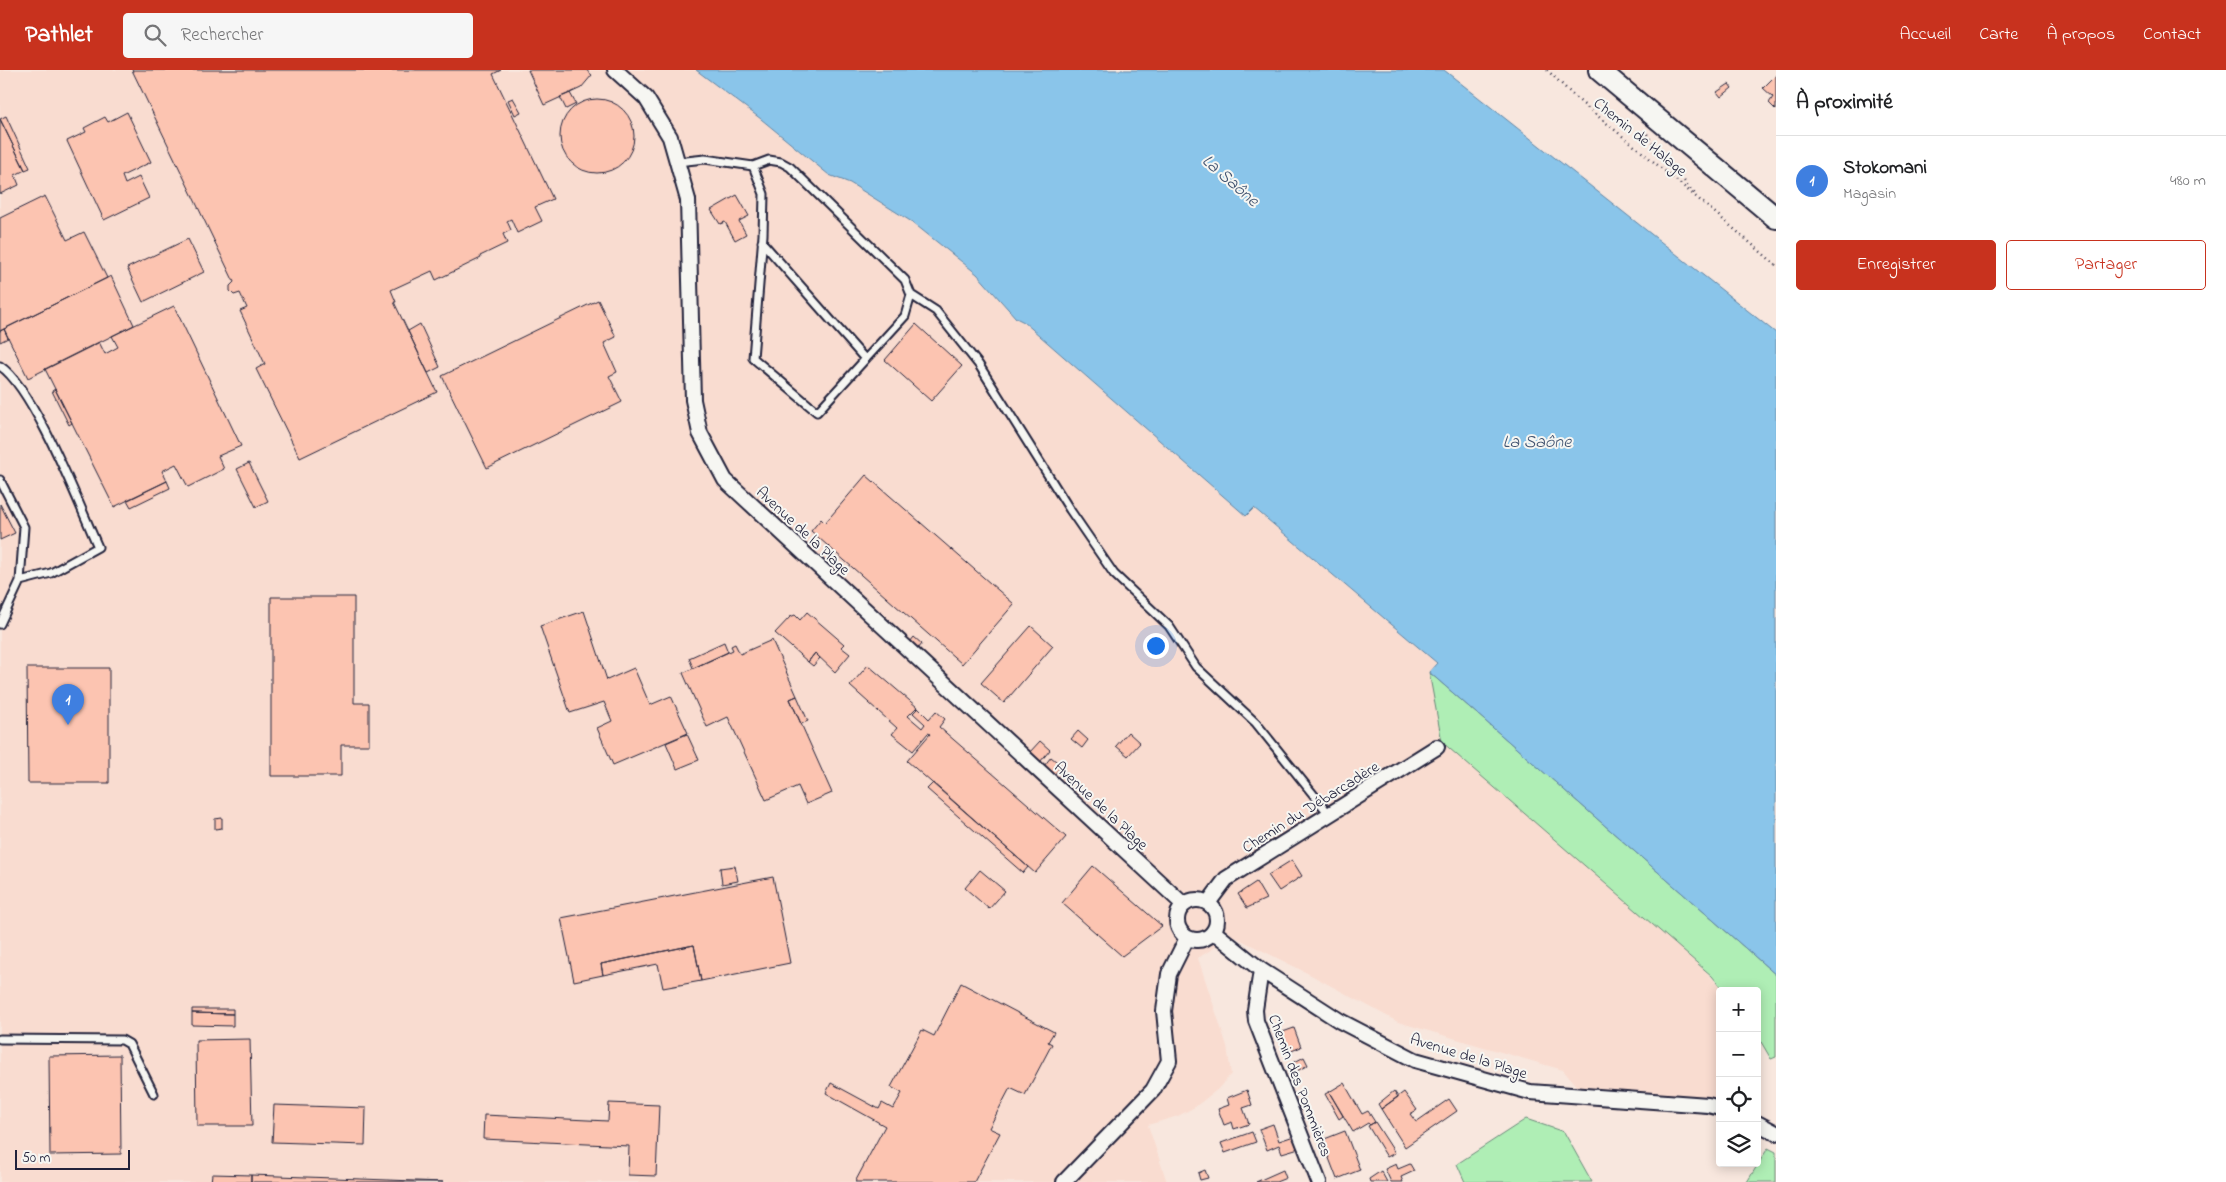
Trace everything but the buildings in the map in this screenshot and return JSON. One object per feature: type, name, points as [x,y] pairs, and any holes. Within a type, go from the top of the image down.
[{"type":"street","name":"Avenue de la Plage","points":[[615,70],[646,98],[670,137],[688,200],[693,400],[700,433],[724,480],[1184,905]]},
{"type":"street","points":[[1599,70],[1776,218]]},
{"type":"street","name":"Chemin du Débarcadère","points":[[1208,903],[1226,879],[1437,746]]},
{"type":"street","points":[[1196,900],[1208,903],[1217,913],[1218,919],[1214,932],[1202,940],[1187,938],[1181,932],[1177,918],[1184,905],[1196,900]]},
{"type":"street","name":"Avenue de la Plage","points":[[1214,932],[1261,970],[1340,1021],[1415,1060],[1530,1092],[1716,1107]]},
{"type":"street","points":[[1064,1182],[1154,1090],[1169,1061],[1164,1011],[1169,974],[1187,938]]},
{"type":"street","name":"Chemin des Pommières","points":[[1261,970],[1255,1010],[1256,1022],[1319,1182]]},
{"type":"street","points":[[1761,1125],[1776,1132]]},
{"type":"lane","points":[[677,162],[705,159],[754,166],[769,160],[781,162],[790,167],[904,280],[911,295],[936,311],[979,365],[1070,510],[1114,574],[1170,626],[1196,667],[1256,723],[1329,814]]},
{"type":"lane","points":[[754,166],[764,194],[753,358],[817,412],[905,316],[911,295]]},
{"type":"lane","points":[[762,242],[865,359]]},
{"type":"lane","points":[[0,366],[6,370],[24,395],[47,435],[98,547],[52,573],[20,581]]},
{"type":"lane","points":[[0,480],[24,528],[20,581],[0,624]]},
{"type":"lane","points":[[0,1039],[122,1040],[129,1044],[154,1094]]},
{"type":"path","name":"Chemin de Halage","points":[[1547,70],[1588,108],[1614,127],[1649,160],[1699,198],[1776,265]]},
{"type":"path","name":"Chemin de Halage","points":[[1643,128],[1653,144],[1699,198]]},
{"type":"shaded area","points":[[0,70],[696,70],[761,119],[829,175],[850,183],[912,222],[977,274],[1016,318],[1024,322],[1246,516],[1253,508],[1437,663],[1429,673],[1720,987],[1716,987],[1716,1098],[1577,1087],[1563,1070],[1398,1022],[1233,936],[1198,958],[1227,1046],[1231,1074],[1218,1089],[1195,1107],[1178,1116],[1148,1125],[1167,1182],[0,1182]]},
{"type":"green space","points":[[1429,672],[1776,975],[1776,1057],[1771,1059],[1761,1042],[1761,987],[1721,987],[1712,976],[1442,742]]},
{"type":"green space","points":[[1526,1119],[1564,1132],[1592,1182],[1465,1182],[1457,1164]]},
{"type":"green space","points":[[1768,1148],[1776,1152],[1776,1182],[1747,1182],[1756,1167],[1761,1167],[1761,1159]]},
{"type":"water","name":"La Saône","points":[[696,70],[1444,70],[1776,333],[1776,975],[1429,672],[1437,663],[1254,508],[1246,516],[1024,322],[1016,318],[977,274],[912,222],[850,183],[829,175],[761,119]]},
{"type":"place","name":"Stokomani","points":[[68,725]]}]
